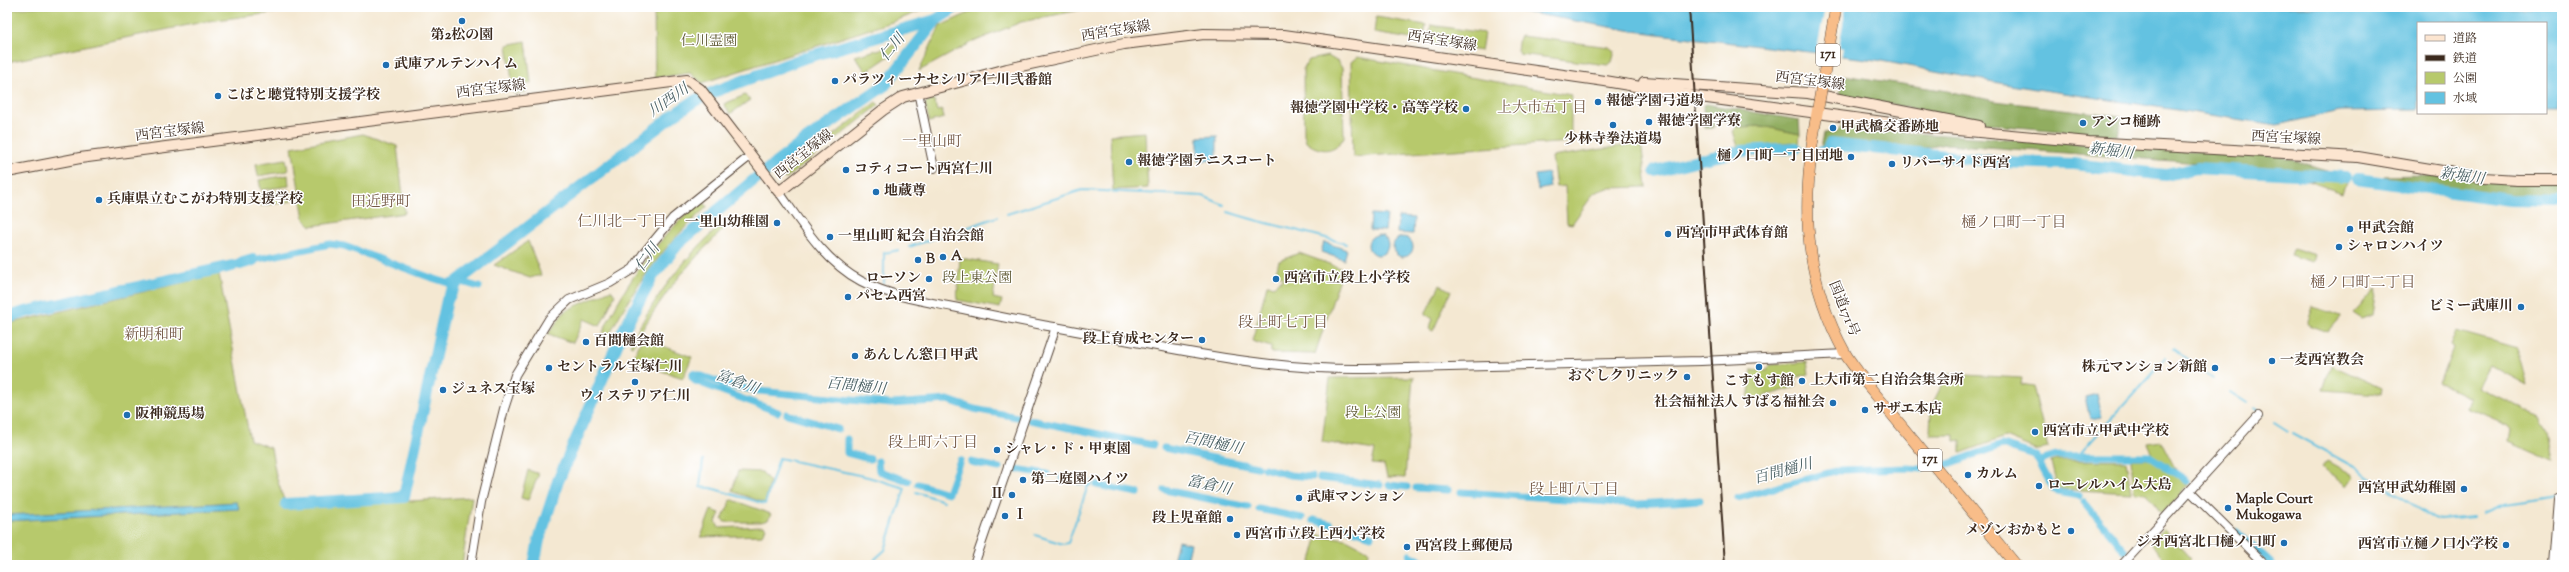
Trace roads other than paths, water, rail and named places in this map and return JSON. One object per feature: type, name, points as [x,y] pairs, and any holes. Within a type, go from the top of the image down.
[{"type":"highway","name":"国道171号","points":[[1836,7],[1808,170],[1808,238],[1814,278],[1828,319],[1845,354],[2016,565]]},
{"type":"main road","name":"西宮宝塚線","points":[[7,172],[80,158],[667,80],[687,80],[700,89],[751,157],[779,191],[893,102],[918,92],[1080,52],[1204,34],[1284,35],[1605,81],[1817,114],[2096,142],[2358,157],[2484,178],[2562,180]]},
{"type":"main road","name":"西宮宝塚線","points":[[1605,81],[1665,82],[1808,94],[1968,123],[2008,133]]},
{"type":"street","points":[[918,92],[934,168]]},
{"type":"street","points":[[471,565],[481,502],[504,409],[515,375],[549,318],[569,300],[610,283],[633,269],[643,254],[674,218],[751,157]]},
{"type":"street","points":[[779,191],[812,238],[834,260],[860,280],[895,295],[1056,327],[1266,365],[1327,370],[1701,361],[1845,354]]},
{"type":"street","points":[[974,565],[1056,327]]},
{"type":"street","points":[[2122,565],[2258,416]]},
{"type":"street","points":[[2190,491],[2266,565]]},
{"type":"street","points":[[2554,565],[2559,500]]},
{"type":"water","points":[[1495,7],[2562,7],[2562,107],[2547,107],[2547,22],[2417,22],[2417,110],[2339,111],[2277,125],[2010,85],[1876,60],[1633,31]]},
{"type":"water","points":[[1217,136],[1217,160],[1198,161],[1198,137]]},
{"type":"water","points":[[1548,173],[1550,187],[1538,190],[1535,175]]},
{"type":"water","points":[[1371,214],[1387,215],[1385,231],[1370,230]]},
{"type":"water","points":[[1398,217],[1414,218],[1413,234],[1397,233]]},
{"type":"water","points":[[1378,235],[1385,238],[1388,245],[1385,252],[1378,255],[1371,252],[1368,245],[1371,238]]},
{"type":"water","points":[[1403,237],[1410,240],[1413,247],[1410,254],[1403,257],[1396,254],[1393,247],[1396,240]]},
{"type":"water","points":[[1324,242],[1347,250],[1344,260],[1321,252]]},
{"type":"water","points":[[2097,394],[2102,417],[2090,419],[2085,397]]},
{"type":"water","points":[[237,502],[239,509],[7,521],[7,515]]},
{"type":"water","points":[[1178,541],[1191,544],[1186,565],[1172,564]]},
{"type":"waterway","name":"仁川","points":[[534,565],[539,540],[558,481],[623,331],[652,277],[678,244],[754,180],[802,143],[885,85],[936,20],[956,7]]},
{"type":"waterway","name":"川西川","points":[[286,504],[404,497],[447,300],[458,281],[675,114],[696,100],[716,91],[804,58],[936,20]]},
{"type":"waterway","name":"新堀川","points":[[1822,152],[1827,152],[1830,144],[1866,148]]},
{"type":"waterway","name":"新堀川","points":[[1742,151],[1796,148]]},
{"type":"waterway","name":"新堀川","points":[[1873,148],[1999,162],[2074,164],[2166,175],[2197,168],[2345,177]]},
{"type":"waterway","name":"新堀川","points":[[1708,158],[1735,152]]},
{"type":"waterway","points":[[1655,171],[1702,159]]},
{"type":"waterway","name":"新堀川","points":[[2357,179],[2510,200],[2562,201]]},
{"type":"waterway","points":[[1007,214],[1082,190],[1203,196],[1224,205]]},
{"type":"waterway","points":[[1228,212],[1346,244]]},
{"type":"waterway","points":[[955,232],[997,217]]},
{"type":"waterway","points":[[909,247],[944,235]]},
{"type":"waterway","points":[[253,260],[330,244],[344,246],[448,283],[458,281],[479,287]]},
{"type":"waterway","points":[[884,283],[884,253],[899,250]]},
{"type":"waterway","points":[[240,264],[253,260]]},
{"type":"waterway","points":[[7,318],[25,312],[232,266]]},
{"type":"waterway","points":[[2173,349],[2214,379]]},
{"type":"waterway","points":[[2077,457],[2166,358]]},
{"type":"waterway","name":"百間樋川","points":[[778,412],[695,381],[692,377],[693,373],[731,386],[759,391],[891,404],[948,400],[974,409],[1017,417]]},
{"type":"waterway","points":[[2230,392],[2247,403]]},
{"type":"waterway","points":[[2254,408],[2263,415]]},
{"type":"waterway","name":"富倉川","points":[[787,414],[838,429]]},
{"type":"waterway","name":"百間樋川","points":[[1030,420],[1153,445]]},
{"type":"waterway","points":[[2274,422],[2288,431]]},
{"type":"waterway","points":[[2292,433],[2354,467],[2434,518],[2441,520],[2474,517]]},
{"type":"waterway","name":"富倉川","points":[[847,439],[847,453],[870,459]]},
{"type":"waterway","name":"百間樋川","points":[[1948,464],[2002,445],[2035,455],[2053,488],[2058,492],[2079,496]]},
{"type":"waterway","name":"百間樋川","points":[[1164,448],[1257,467]]},
{"type":"waterway","points":[[2039,461],[2055,456],[2149,456],[2187,481]]},
{"type":"waterway","points":[[703,460],[700,487],[711,488],[765,504],[779,458],[868,477],[905,488],[885,550],[875,559],[873,565]]},
{"type":"waterway","name":"富倉川","points":[[918,484],[948,493],[960,460]]},
{"type":"waterway","name":"富倉川","points":[[878,461],[879,471],[908,481]]},
{"type":"waterway","name":"富倉川","points":[[971,462],[999,468]]},
{"type":"waterway","name":"百間樋川","points":[[1264,468],[1290,475],[1312,477]]},
{"type":"waterway","name":"富倉川","points":[[1016,469],[1047,474]]},
{"type":"waterway","name":"百間樋川","points":[[1840,470],[1922,469]]},
{"type":"waterway","name":"百間樋川","points":[[1738,498],[1835,471]]},
{"type":"waterway","name":"富倉川","points":[[1062,478],[1089,483]]},
{"type":"waterway","name":"百間樋川","points":[[1320,478],[1380,485]]},
{"type":"waterway","points":[[1035,535],[1063,544],[1068,543],[1089,483]]},
{"type":"waterway","name":"富倉川","points":[[1097,485],[1138,493]]},
{"type":"waterway","name":"百間樋川","points":[[1389,485],[1407,487]]},
{"type":"waterway","name":"百間樋川","points":[[1416,488],[1448,490]]},
{"type":"waterway","name":"富倉川","points":[[1165,490],[1248,507]]},
{"type":"waterway","points":[[916,492],[944,501]]},
{"type":"waterway","name":"百間樋川","points":[[1461,492],[1638,504],[1668,502]]},
{"type":"waterway","points":[[2483,513],[2504,504],[2562,496]]},
{"type":"waterway","name":"百間樋川","points":[[1672,502],[1700,500]]},
{"type":"waterway","name":"百間樋川","points":[[2084,502],[2125,551]]},
{"type":"waterway","name":"富倉川","points":[[1259,509],[1302,518]]},
{"type":"waterway","name":"富倉川","points":[[1313,520],[1330,524]]},
{"type":"waterway","name":"富倉川","points":[[1341,526],[1371,536]]},
{"type":"waterway","points":[[2237,532],[2273,565]]},
{"type":"waterway","name":"富倉川","points":[[1410,555],[1430,565]]},
{"type":"railway","points":[[1689,7],[1725,565]]},
{"type":"place","name":"第2松の園","points":[[462,21]]},
{"type":"place","name":"武庫アルテンハイム","points":[[386,65]]},
{"type":"place","name":"パラツィーナセシリア仁川弐番館","points":[[835,81]]},
{"type":"place","name":"こばと聴覚特別支援学校","points":[[218,96]]},
{"type":"place","name":"報徳学園弓道場","points":[[1598,102]]},
{"type":"place","name":"報徳学園中学校・高等学校","points":[[1466,109]]},
{"type":"place","name":"報徳学園学寮","points":[[1649,122]]},
{"type":"place","name":"アンコ樋跡","points":[[2083,123]]},
{"type":"place","name":"少林寺拳法道場","points":[[1613,125]]},
{"type":"place","name":"甲武橋交番跡地","points":[[1833,128]]},
{"type":"place","name":"樋ノ口町一丁目団地","points":[[1851,157]]},
{"type":"place","name":"報徳学園テニスコート","points":[[1129,162]]},
{"type":"place","name":"リバーサイド西宮","points":[[1892,164]]},
{"type":"place","name":"コティコート西宮仁川","points":[[846,170]]},
{"type":"place","name":"地蔵尊","points":[[876,192]]},
{"type":"place","name":"兵庫県立むこがわ特別支援学校","points":[[99,200]]},
{"type":"place","name":"一里山幼稚園","points":[[777,223]]},
{"type":"place","name":"甲武会館","points":[[2350,229]]},
{"type":"place","name":"西宮市甲武体育館","points":[[1668,234]]},
{"type":"place","name":"一里山町 紀会 自治会館","points":[[830,237]]},
{"type":"place","name":"シャロンハイツ","points":[[2339,247]]},
{"type":"place","name":"A","points":[[943,257]]},
{"type":"place","name":"B","points":[[918,260]]},
{"type":"place","name":"ローソン","points":[[929,279]]},
{"type":"place","name":"西宮市立段上小学校","points":[[1276,279]]},
{"type":"place","name":"パセム西宮","points":[[848,297]]},
{"type":"place","name":"ビミー武庫川","points":[[2521,307]]},
{"type":"place","name":"段上育成センター","points":[[1202,340]]},
{"type":"place","name":"百間樋会館","points":[[586,342]]},
{"type":"place","name":"あんしん窓口 甲武","points":[[855,356]]},
{"type":"place","name":"一麦西宮教会","points":[[2272,361]]},
{"type":"place","name":"こすもす館","points":[[1759,367]]},
{"type":"place","name":"セントラル宝塚仁川","points":[[549,368]]},
{"type":"place","name":"株元マンション新館","points":[[2215,368]]},
{"type":"place","name":"おぐしクリニック","points":[[1687,377]]},
{"type":"place","name":"上大市第二自治会集会所","points":[[1802,381]]},
{"type":"place","name":"ウィステリア仁川","points":[[635,382]]},
{"type":"place","name":"ジュネス宝塚","points":[[443,390]]},
{"type":"place","name":"社会福祉法人 すばる福祉会","points":[[1833,403]]},
{"type":"place","name":"サザエ本店","points":[[1865,410]]},
{"type":"place","name":"阪神競馬場","points":[[127,415]]},
{"type":"place","name":"西宮市立甲武中学校","points":[[2035,432]]},
{"type":"place","name":"シャレ・ド・甲東園","points":[[997,450]]},
{"type":"place","name":"カルム","points":[[1968,475]]},
{"type":"place","name":"第二庭園ハイツ","points":[[1023,480]]},
{"type":"place","name":"ローレルハイム大島","points":[[2039,486]]},
{"type":"place","name":"西宮甲武幼稚園","points":[[2464,489]]},
{"type":"place","name":"Ⅱ","points":[[1012,495]]},
{"type":"place","name":"武庫マンション","points":[[1299,498]]},
{"type":"place","name":"Maple Court Mukogawa","points":[[2228,508]]},
{"type":"place","name":"Ⅰ","points":[[1005,516]]},
{"type":"place","name":"段上児童館","points":[[1230,519]]},
{"type":"place","name":"メゾンおかもと","points":[[2071,531]]},
{"type":"place","name":"西宮市立段上西小学校","points":[[1237,535]]},
{"type":"place","name":"ジオ西宮北口樋ノ口町","points":[[2284,543]]},
{"type":"place","name":"西宮市立樋ノ口小学校","points":[[2506,545]]},
{"type":"place","name":"西宮段上郵便局","points":[[1407,547]]},
{"type":"district","name":"上大市五丁目","points":[[1542,108]]},
{"type":"district","name":"一里山町","points":[[932,142]]},
{"type":"district","name":"田近野町","points":[[381,202]]},
{"type":"district","name":"仁川北一丁目","points":[[622,222]]},
{"type":"district","name":"樋ノ口町一丁目","points":[[2014,223]]},
{"type":"district","name":"樋ノ口町二丁目","points":[[2363,283]]},
{"type":"district","name":"段上町七丁目","points":[[1283,323]]},
{"type":"district","name":"新明和町","points":[[154,335]]},
{"type":"district","name":"段上町六丁目","points":[[933,443]]},
{"type":"district","name":"段上町八丁目","points":[[1574,490]]},
{"type":"park label","name":"仁川霊園","points":[[709,42]]},
{"type":"park label","name":"段上東公園","points":[[977,279]]},
{"type":"park label","name":"段上公園","points":[[1373,414]]}]
